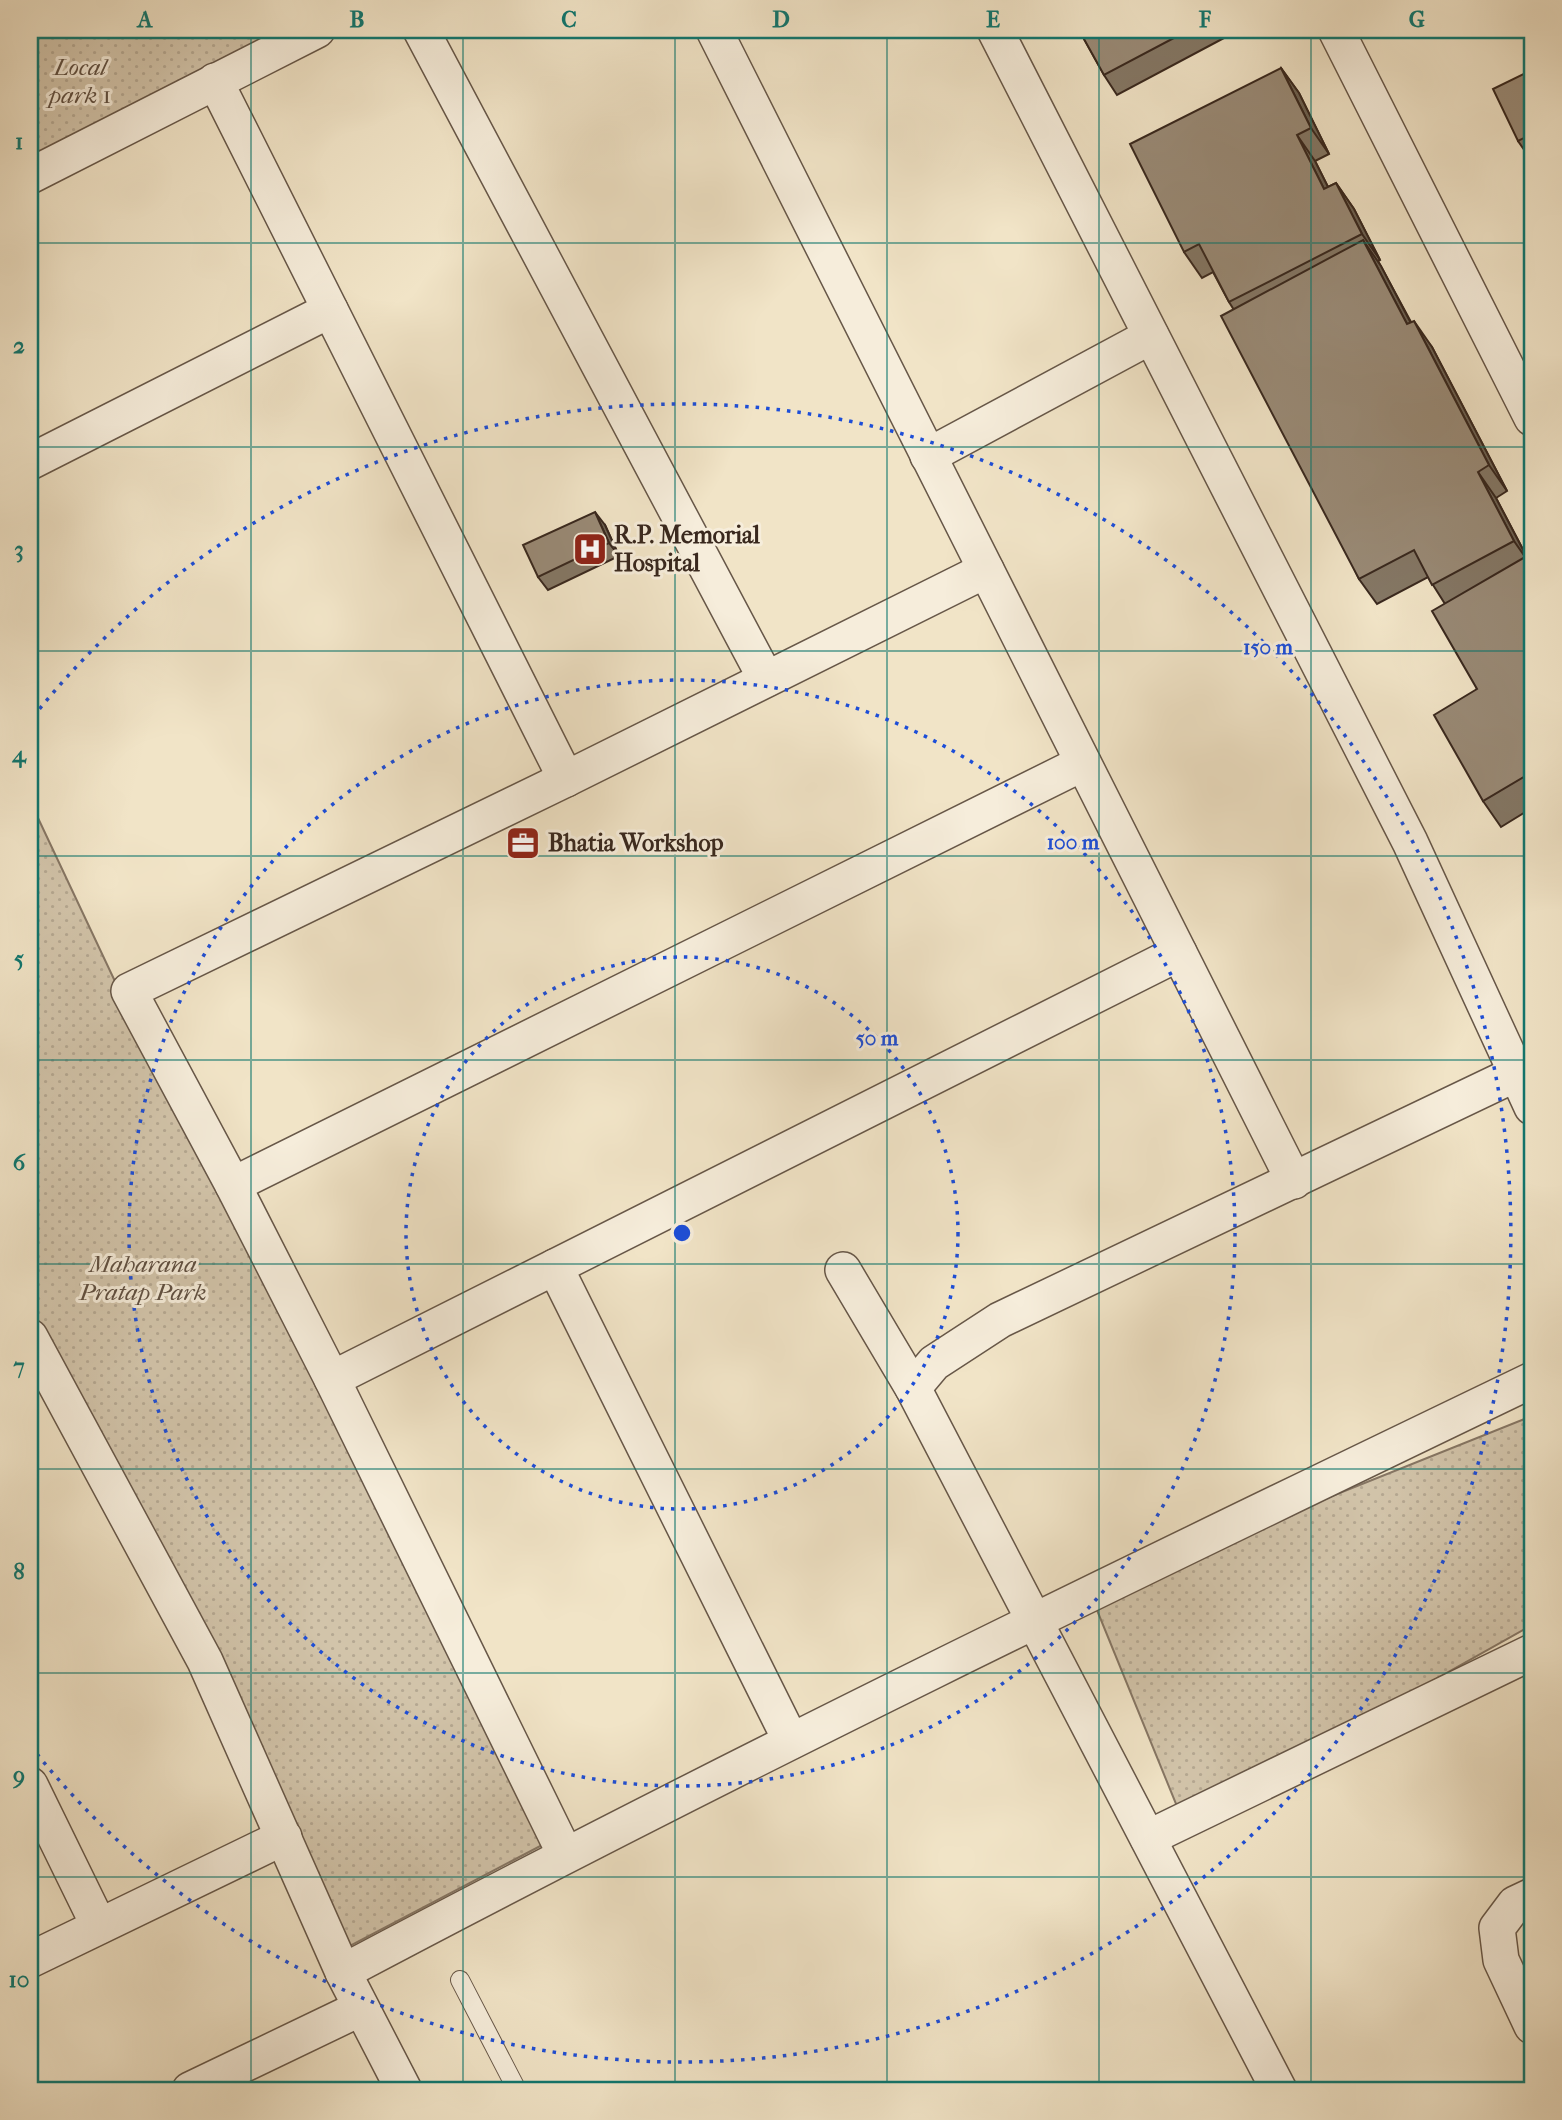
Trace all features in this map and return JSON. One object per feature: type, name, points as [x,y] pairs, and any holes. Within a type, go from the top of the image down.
[{"type":"street","points":[[30,176],[317,30]]},
{"type":"street","points":[[421,30],[766,679]]},
{"type":"street","points":[[714,30],[1294,1181]]},
{"type":"street","points":[[995,30],[1525,1070],[1532,1107]]},
{"type":"street","points":[[1336,30],[1532,418]]},
{"type":"street","points":[[215,81],[566,779]]},
{"type":"street","points":[[30,462],[330,310]]},
{"type":"street","points":[[929,456],[1151,336]]},
{"type":"street","points":[[565,1854],[332,1379],[233,1185],[129,991],[566,779],[986,570]]},
{"type":"street","points":[[233,1185],[1083,763]]},
{"type":"street","points":[[332,1379],[1179,953]]},
{"type":"street","points":[[913,1388],[934,1363],[1000,1320],[1525,1070]]},
{"type":"street","points":[[555,1267],[791,1741]]},
{"type":"street","points":[[843,1270],[913,1388],[1279,2090]]},
{"type":"street","points":[[30,1337],[205,1661],[343,1972],[404,2090]]},
{"type":"street","points":[[343,1972],[565,1854],[1034,1620],[1532,1380]]},
{"type":"street","points":[[1148,1838],[1532,1652]]},
{"type":"street","points":[[30,1785],[99,1926]]},
{"type":"street","points":[[30,1960],[284,1837]]},
{"type":"street","points":[[1532,1896],[1516,1904],[1497,1928],[1501,1960],[1532,2025]]},
{"type":"street","points":[[190,2090],[361,2008]]},
{"type":"lane","points":[[460,1980],[517,2090]]},
{"type":"green space","name":"Local park 1","points":[[30,30],[294,30],[30,163]]},
{"type":"green space","name":"Maharana Pratap Park","points":[[30,801],[120,992],[548,1842],[348,1947],[30,1306]]},
{"type":"green space","points":[[1532,1416],[1532,1625],[1183,1821],[1090,1593]]},
{"type":"building","points":[[1079,30],[1189,30],[1104,75]]},
{"type":"building","points":[[1281,68],[1311,128],[1297,135],[1324,189],[1336,183],[1362,234],[1229,302],[1199,244],[1184,252],[1130,144]]},
{"type":"building","points":[[1532,70],[1532,134],[1518,141],[1493,89]]},
{"type":"building","points":[[1363,240],[1407,324],[1414,321],[1489,465],[1478,472],[1514,541],[1432,585],[1414,550],[1359,579],[1221,316]]},
{"type":"building","points":[[595,512],[609,543],[538,577],[523,545]]},
{"type":"building","points":[[1532,553],[1532,772],[1483,801],[1434,715],[1477,689],[1432,611]]},
{"type":"place","name":"R.P. Memorial Hospital","points":[[590,549]]},
{"type":"place","name":"Bhatia Workshop","points":[[523,843]]}]
